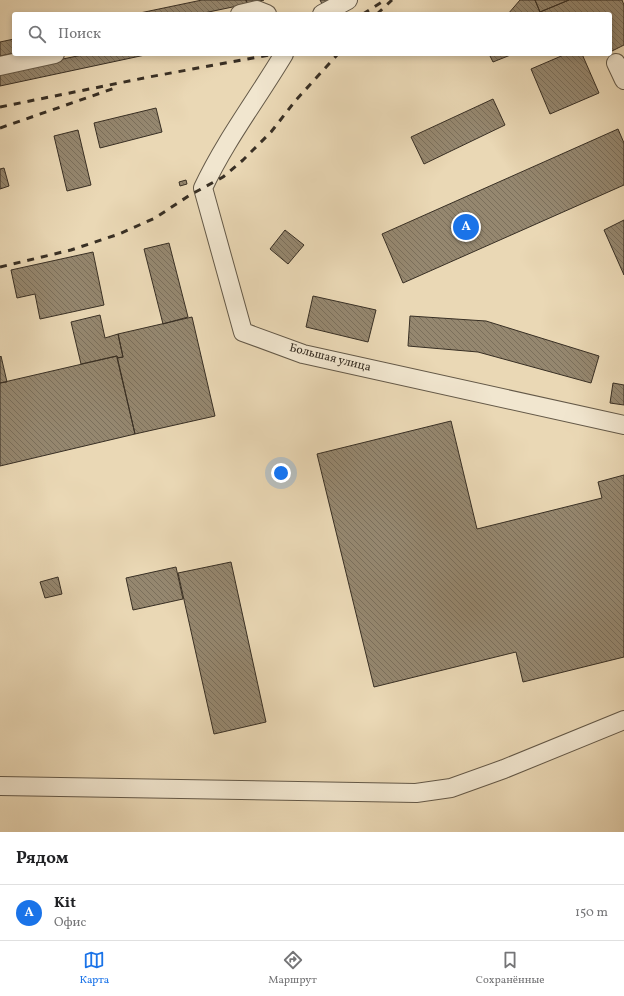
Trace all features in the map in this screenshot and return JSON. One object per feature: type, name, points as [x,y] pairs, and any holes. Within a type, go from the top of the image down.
[{"type":"street","points":[[326,12],[348,0]]},
{"type":"street","points":[[248,12],[257,10],[262,12]]},
{"type":"street","points":[[0,66],[46,56]]},
{"type":"street","name":"Большая улица","points":[[283,56],[261,93],[218,156],[203,188],[243,332],[303,354],[624,425]]},
{"type":"street","points":[[616,63],[624,80]]},
{"type":"street","points":[[0,786],[416,793],[451,788],[504,769],[624,720]]},
{"type":"building","points":[[202,0],[246,0],[247,4],[209,12],[145,12]]},
{"type":"building","points":[[246,0],[264,0],[247,4]]},
{"type":"building","points":[[320,0],[337,0],[324,8]]},
{"type":"building","points":[[520,0],[535,0],[540,12],[510,12]]},
{"type":"building","points":[[535,0],[569,0],[540,12]]},
{"type":"building","points":[[569,0],[622,0],[624,5],[624,45],[612,51],[612,12],[540,12]]},
{"type":"building","points":[[12,39],[12,53],[0,56],[0,42]]},
{"type":"building","points":[[77,56],[140,56],[0,86],[0,72]]},
{"type":"building","points":[[490,56],[508,56],[493,62]]},
{"type":"building","points":[[561,56],[583,56],[599,93],[550,114],[531,69]]},
{"type":"building","points":[[493,99],[505,125],[424,164],[411,137]]},
{"type":"building","points":[[156,108],[162,132],[100,148],[94,123]]},
{"type":"building","points":[[618,129],[624,143],[624,185],[403,283],[382,234]]},
{"type":"building","points":[[78,130],[91,185],[67,191],[54,136]]},
{"type":"building","points":[[4,168],[9,186],[0,189],[0,169]]},
{"type":"building","points":[[186,180],[187,184],[180,186],[179,182]]},
{"type":"building","points":[[624,220],[624,275],[604,230]]},
{"type":"building","points":[[285,230],[304,245],[288,264],[270,249]]},
{"type":"building","points":[[169,243],[188,317],[163,324],[144,249]]},
{"type":"building","points":[[93,252],[104,305],[40,319],[35,294],[17,298],[11,270]]},
{"type":"building","points":[[313,296],[376,310],[368,342],[306,327]]},
{"type":"building","points":[[100,315],[105,338],[118,334],[123,357],[117,358],[117,356],[81,364],[71,322]]},
{"type":"building","points":[[410,316],[486,321],[599,356],[591,383],[478,352],[408,346]]},
{"type":"building","points":[[192,317],[215,416],[135,434],[117,358],[123,357],[118,334]]},
{"type":"building","points":[[1,356],[7,382],[0,383],[0,357]]},
{"type":"building","points":[[117,356],[135,434],[0,466],[0,383]]},
{"type":"building","points":[[613,383],[624,385],[624,405],[610,403]]},
{"type":"building","points":[[451,421],[477,529],[602,498],[598,482],[624,475],[624,657],[523,682],[516,652],[374,687],[317,454]]},
{"type":"building","points":[[231,562],[266,722],[214,734],[178,573]]},
{"type":"building","points":[[176,567],[183,599],[133,610],[126,578]]},
{"type":"building","points":[[58,577],[62,594],[45,598],[40,582]]},
{"type":"railway","points":[[366,12],[385,0]]},
{"type":"railway","points":[[379,12],[392,0]]},
{"type":"railway","points":[[0,107],[264,56]]},
{"type":"railway","points":[[0,267],[71,250],[119,234],[155,218],[190,195],[223,177],[243,160],[271,132],[296,100],[336,56]]},
{"type":"railway","points":[[0,128],[115,88]]},
{"type":"place","name":"Kit","points":[[466,227]]}]
